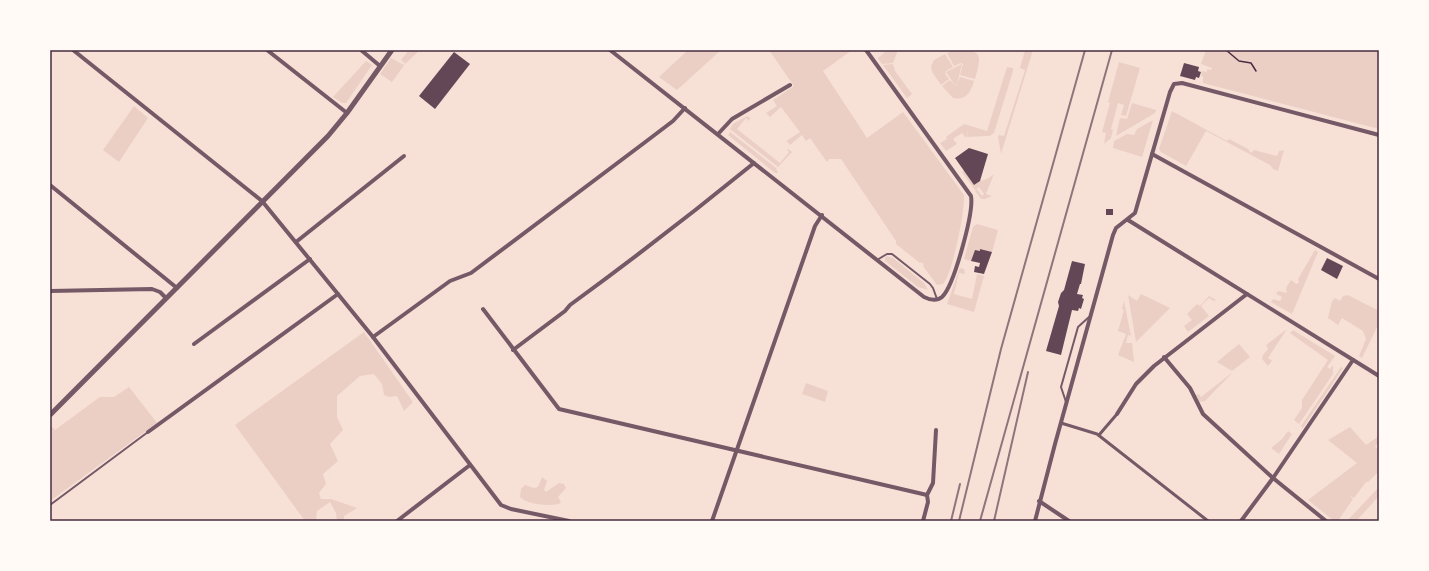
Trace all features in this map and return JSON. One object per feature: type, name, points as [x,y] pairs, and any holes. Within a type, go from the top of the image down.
[{"type":"street","points":[[73,50],[262,201],[373,337],[470,465],[504,506],[569,521]]},
{"type":"street","points":[[267,50],[347,113]]},
{"type":"street","points":[[361,50],[380,66]]},
{"type":"street","points":[[50,415],[328,136],[347,113],[392,50]]},
{"type":"street","points":[[610,50],[822,215],[924,297],[931,300],[937,300],[946,292],[953,277],[968,227],[972,202],[970,194],[866,50]]},
{"type":"street","points":[[1035,521],[1039,501],[1114,232],[1135,213],[1170,92],[1175,83],[1182,82],[1379,135]]},
{"type":"street","points":[[718,134],[732,119],[790,85]]},
{"type":"street","points":[[373,337],[450,280],[470,273],[644,144],[673,121],[685,108]]},
{"type":"street","points":[[1152,154],[1379,279]]},
{"type":"street","points":[[296,242],[404,156]]},
{"type":"street","points":[[513,350],[565,311],[570,305],[694,212],[716,191],[754,163]]},
{"type":"street","points":[[50,185],[177,288]]},
{"type":"street","points":[[712,521],[815,226],[822,215]]},
{"type":"street","points":[[1128,220],[1379,376]]},
{"type":"street","points":[[194,344],[310,259]]},
{"type":"street","points":[[50,291],[152,289],[160,292],[166,298]]},
{"type":"street","points":[[148,432],[338,294]]},
{"type":"street","points":[[1099,435],[1117,414],[1139,381],[1164,357],[1247,294]]},
{"type":"street","points":[[483,309],[559,409],[927,495]]},
{"type":"street","points":[[1164,357],[1190,388],[1203,414],[1273,478],[1326,521]]},
{"type":"street","points":[[1241,521],[1273,478],[1354,360]]},
{"type":"street","points":[[1061,423],[1099,435],[1208,521]]},
{"type":"street","points":[[923,521],[928,502],[927,495],[932,483],[936,430]]},
{"type":"street","points":[[397,521],[470,465]]},
{"type":"street","points":[[1039,501],[1069,521]]},
{"type":"lane","points":[[877,260],[887,254],[892,254],[930,284],[937,300]]},
{"type":"lane","points":[[1066,404],[1061,388],[1079,325],[1091,314]]},
{"type":"lane","points":[[50,505],[148,432]]},
{"type":"path","points":[[1226,50],[1239,61],[1250,63],[1256,71]]},
{"type":"shaded area","points":[[409,50],[420,50],[405,64],[392,82],[380,74],[391,58],[404,65],[405,63],[401,60]]},
{"type":"shaded area","points":[[688,50],[721,50],[677,90],[659,77]]},
{"type":"shaded area","points":[[769,50],[852,50],[823,71],[867,138],[903,112],[964,195],[963,214],[958,241],[951,268],[943,284],[937,285],[923,266],[924,264],[921,262],[920,263],[896,244],[896,241],[841,159],[829,159],[827,162],[810,138],[806,141],[802,135],[790,145],[786,140],[800,132],[781,107],[770,117],[766,113],[777,106],[773,100],[794,86]]},
{"type":"shaded area","points":[[887,50],[898,50],[893,63],[882,64],[878,58]]},
{"type":"shaded area","points":[[953,50],[969,51],[978,54],[979,63],[975,79],[960,75],[963,64],[961,63],[954,66],[947,53]]},
{"type":"shaded area","points":[[1025,50],[1033,50],[1001,154],[998,137],[999,135],[1004,136],[1025,70],[1020,68]]},
{"type":"shaded area","points":[[1206,50],[1379,50],[1379,129],[1203,83],[1203,76],[1201,76],[1202,71],[1207,72],[1207,69],[1211,70],[1212,68],[1201,64]]},
{"type":"shaded area","points":[[945,54],[953,67],[946,71],[945,74],[949,79],[941,85],[932,72],[931,66],[934,60]]},
{"type":"shaded area","points":[[366,61],[372,65],[346,103],[342,103],[333,97]]},
{"type":"shaded area","points":[[1119,62],[1140,68],[1126,116],[1121,115],[1124,105],[1118,103],[1111,129],[1113,130],[1111,138],[1104,144],[1106,133],[1102,132],[1110,103],[1108,102]]},
{"type":"shaded area","points":[[893,64],[895,71],[912,94],[907,98],[883,65]]},
{"type":"shaded area","points":[[962,64],[957,84],[955,85],[946,72]]},
{"type":"shaded area","points":[[1007,67],[1013,68],[1013,71],[994,133],[989,136],[967,137],[968,130],[966,138],[962,133],[953,139],[957,144],[946,151],[940,143],[947,139],[946,137],[964,124],[987,131]]},
{"type":"shaded area","points":[[960,77],[974,81],[973,85],[965,97],[958,99],[953,98],[942,86],[950,80],[956,86]]},
{"type":"shaded area","points":[[1132,103],[1156,110],[1155,113],[1116,136],[1120,118],[1127,119]]},
{"type":"shaded area","points":[[134,106],[148,118],[119,162],[103,150]]},
{"type":"shaded area","points":[[1172,111],[1227,141],[1229,139],[1248,149],[1251,153],[1254,150],[1277,156],[1279,151],[1284,150],[1278,171],[1273,169],[1270,165],[1206,131],[1186,166],[1161,152],[1159,149]]},
{"type":"shaded area","points":[[747,116],[750,118],[749,121],[746,118],[737,129],[780,163],[789,152],[787,150],[788,149],[792,152],[778,167],[730,129],[733,124]]},
{"type":"shaded area","points":[[1153,120],[1142,157],[1113,148],[1114,141],[1127,134],[1134,135],[1137,129]]},
{"type":"shaded area","points":[[730,132],[776,168],[778,173],[775,173],[728,135]]},
{"type":"shaded area","points":[[964,170],[979,180],[985,180],[994,174],[986,194],[992,196],[981,199],[975,191],[977,189],[982,196],[984,194],[979,187],[975,190],[962,172]]},
{"type":"shaded area","points":[[977,224],[998,230],[992,252],[980,249],[980,251],[975,250],[971,261],[964,259],[973,227]]},
{"type":"shaded area","points":[[1315,250],[1318,252],[1292,314],[1271,302],[1273,299],[1280,301],[1282,297],[1276,294],[1278,291],[1287,293],[1286,288],[1291,280],[1296,284],[1299,283],[1298,279]]},
{"type":"shaded area","points":[[887,256],[893,258],[924,283],[928,290],[918,287],[885,261]]},
{"type":"shaded area","points":[[960,268],[964,269],[965,274],[959,273],[954,294],[972,299],[977,274],[984,276],[974,312],[947,304]]},
{"type":"shaded area","points":[[1141,294],[1170,308],[1136,342],[1128,295],[1137,301]]},
{"type":"shaded area","points":[[1348,295],[1379,311],[1379,323],[1362,358],[1359,356],[1366,339],[1363,331],[1342,318],[1338,325],[1328,318],[1332,301],[1335,298],[1340,301],[1343,296]]},
{"type":"shaded area","points":[[1209,296],[1216,300],[1214,301],[1209,298],[1201,306],[1209,316],[1188,332],[1184,326],[1192,320],[1187,314],[1197,304],[1200,306]]},
{"type":"shaded area","points":[[1124,301],[1131,336],[1128,335],[1126,343],[1132,343],[1134,362],[1118,355],[1126,334],[1118,331],[1124,310],[1122,309]]},
{"type":"shaded area","points":[[1287,329],[1268,358],[1272,361],[1268,366],[1262,359],[1263,355],[1268,349],[1266,345]]},
{"type":"shaded area","points":[[1293,330],[1335,356],[1327,367],[1330,369],[1333,365],[1333,374],[1299,424],[1294,420],[1302,408],[1302,400],[1328,360],[1290,333]]},
{"type":"shaded area","points":[[364,332],[413,402],[404,411],[397,396],[389,397],[384,395],[382,384],[374,374],[360,376],[337,396],[337,417],[343,430],[330,444],[338,461],[323,474],[326,484],[319,493],[321,499],[331,499],[357,508],[344,516],[344,521],[337,521],[336,513],[330,502],[317,511],[316,521],[305,521],[235,425]]},
{"type":"shaded area","points":[[1239,344],[1250,357],[1232,371],[1217,362]]},
{"type":"shaded area","points":[[1341,367],[1343,368],[1303,428],[1301,426]]},
{"type":"shaded area","points":[[1233,372],[1205,401],[1199,402],[1196,395],[1199,394],[1201,397]]},
{"type":"shaded area","points":[[806,383],[828,391],[825,402],[802,394]]},
{"type":"shaded area","points":[[129,387],[157,423],[50,501],[50,425],[55,430],[100,397],[114,397]]},
{"type":"shaded area","points":[[1350,427],[1366,445],[1379,436],[1379,443],[1375,446],[1379,451],[1379,471],[1368,482],[1366,482],[1354,498],[1349,495],[1353,499],[1338,521],[1334,521],[1308,500],[1357,463],[1328,440]]},
{"type":"shaded area","points":[[1288,431],[1292,434],[1279,454],[1271,448],[1282,439]]},
{"type":"shaded area","points":[[542,477],[547,481],[544,490],[546,492],[559,483],[564,484],[566,488],[558,497],[561,502],[559,504],[545,505],[533,503],[523,500],[520,497],[521,489],[525,485],[534,488],[538,487]]},
{"type":"shaded area","points":[[1379,487],[1379,496],[1359,518],[1356,521],[1347,521]]},
{"type":"building","points":[[454,52],[470,64],[435,109],[419,96]]},
{"type":"building","points":[[1184,63],[1199,67],[1198,71],[1201,72],[1199,78],[1196,77],[1195,80],[1180,76]]},
{"type":"building","points":[[969,148],[988,154],[980,181],[974,185],[955,158]]},
{"type":"building","points":[[1106,209],[1113,209],[1113,215],[1106,215]]},
{"type":"building","points":[[980,249],[992,252],[984,274],[974,272],[975,266],[979,267],[980,263],[971,261],[975,250],[980,251]]},
{"type":"building","points":[[1327,258],[1343,266],[1337,279],[1321,270]]},
{"type":"building","points":[[1072,261],[1085,264],[1081,284],[1077,294],[1083,295],[1082,298],[1084,299],[1081,309],[1079,308],[1078,311],[1072,310],[1061,355],[1046,351],[1059,306],[1058,302],[1061,293],[1064,290]]},
{"type":"railway","points":[[959,521],[1001,349],[1085,50]]},
{"type":"railway","points":[[980,521],[1112,50]]},
{"type":"railway","points":[[994,521],[1028,372]]},
{"type":"railway","points":[[951,521],[960,484]]}]
